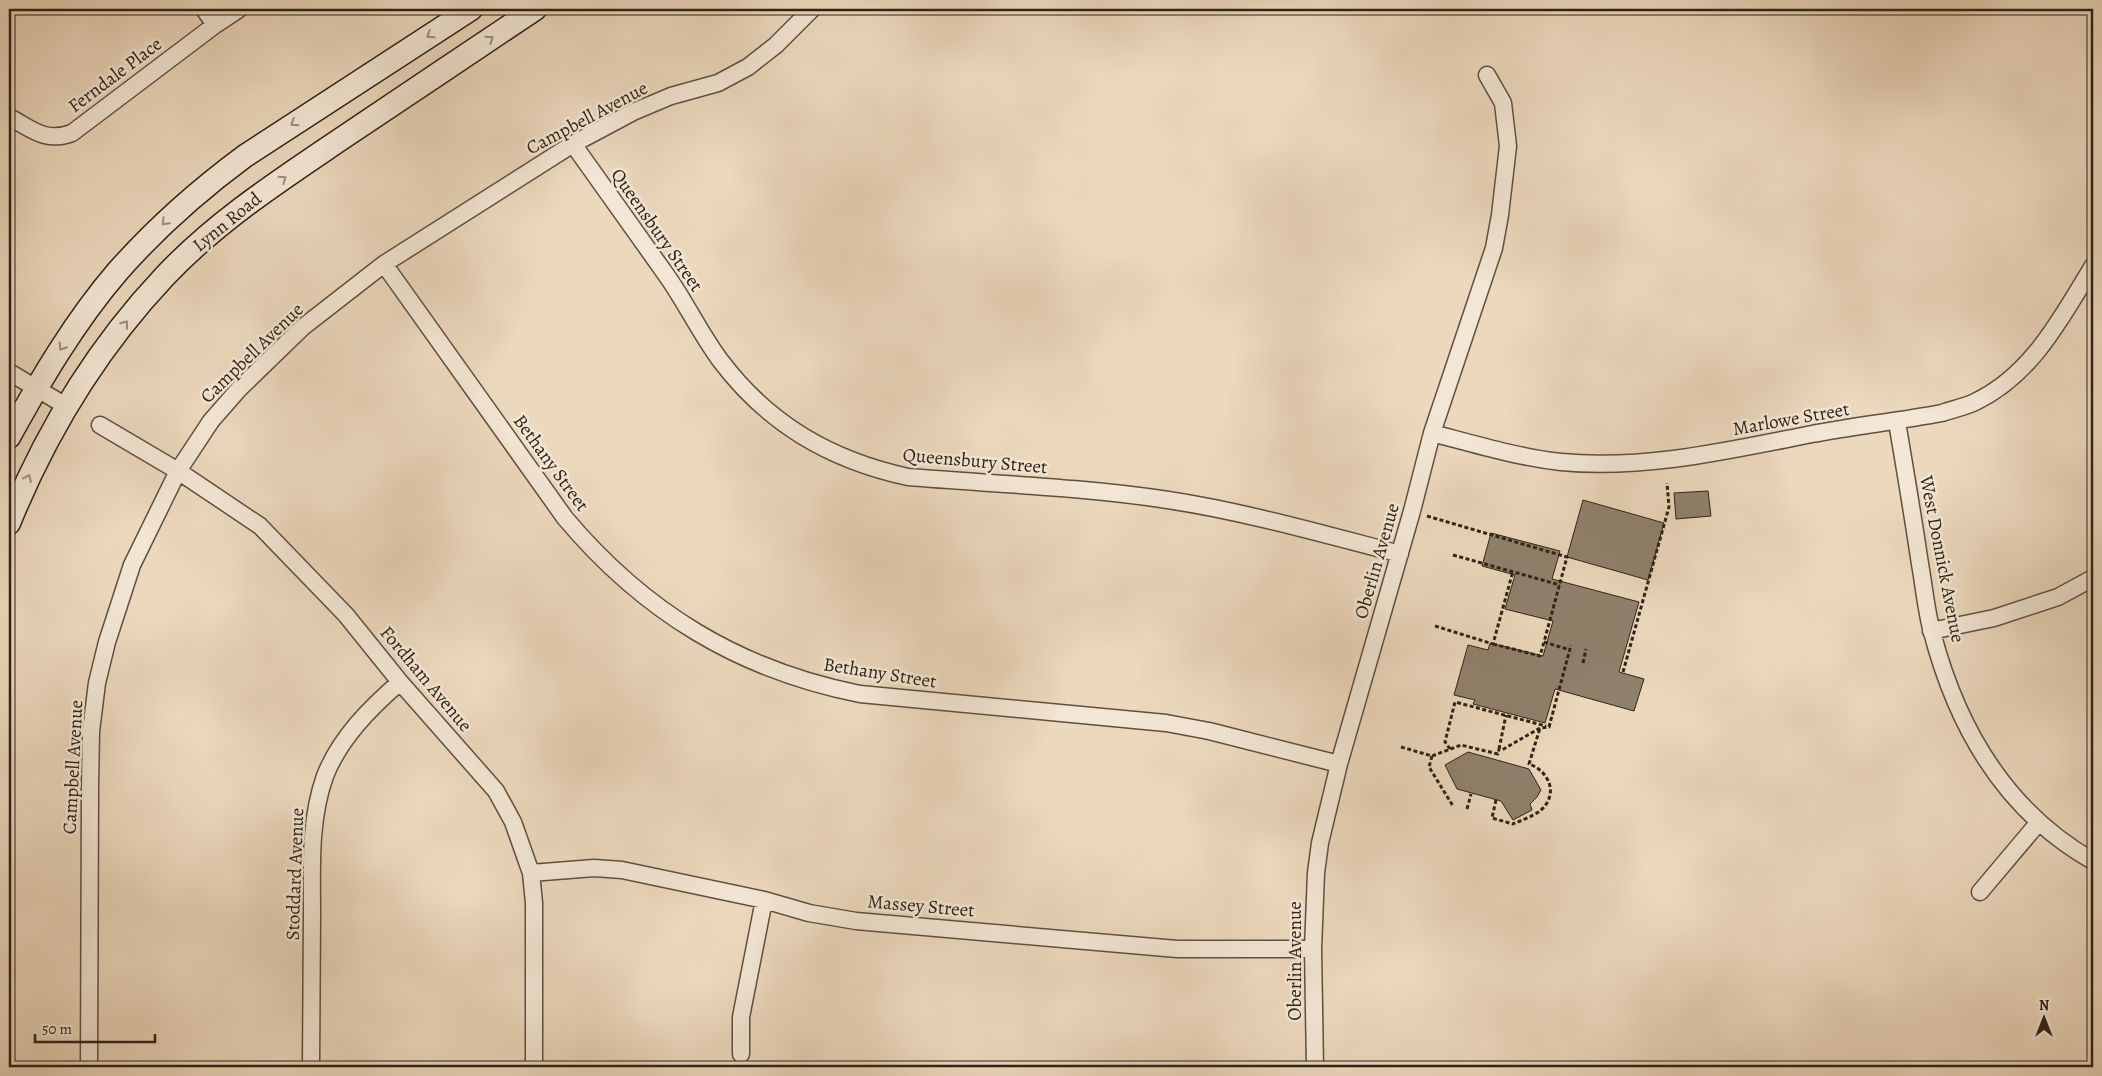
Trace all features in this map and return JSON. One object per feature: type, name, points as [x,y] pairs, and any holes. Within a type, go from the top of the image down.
[{"type":"main road","name":"Lynn Road","points":[[9,437],[67,340],[118,272],[143,244],[212,180],[273,137],[471,9]]},
{"type":"main road","name":"Lynn Road","points":[[9,523],[38,458],[66,406],[89,370],[165,276],[209,235],[260,194],[535,9]]},
{"type":"street","points":[[204,9],[215,25]]},
{"type":"street","name":"Ferndale Place","points":[[9,117],[42,135],[58,138],[72,133],[239,9]]},
{"type":"street","name":"Campbell Avenue","points":[[89,1067],[91,731],[98,683],[107,642],[132,565],[178,472],[211,421],[245,382],[303,327],[384,264],[572,144],[633,112],[671,96],[718,82],[748,67],[776,45],[812,9]]},
{"type":"street","name":"Oberlin Avenue","points":[[1316,1067],[1313,949],[1316,873],[1320,843],[1339,764],[1400,554],[1432,433],[1494,248],[1500,215],[1508,146],[1503,103],[1488,75]]},
{"type":"street","name":"Queensbury Street","points":[[572,144],[668,278],[719,358],[741,387],[760,406],[815,444],[838,455],[886,472],[908,477],[1127,495],[1169,501],[1239,513],[1400,554]]},
{"type":"street","name":"Bethany Street","points":[[384,264],[564,518],[581,538],[643,597],[669,616],[731,652],[798,678],[860,694],[1166,723],[1218,733],[1339,764]]},
{"type":"street","name":"Marlowe Street","points":[[1432,433],[1509,454],[1561,462],[1601,463],[1712,453],[1942,413],[1975,402],[2012,378],[2035,356],[2093,266]]},
{"type":"street","points":[[9,372],[66,406]]},
{"type":"street","name":"West Donnick Avenue","points":[[1896,422],[1931,631],[1951,691],[1973,740],[2003,784],[2039,822],[2093,861]]},
{"type":"street","name":"Fordham Avenue","points":[[100,426],[178,472],[260,526],[346,615],[400,682],[496,791],[513,822],[531,873],[534,903],[534,1067]]},
{"type":"street","points":[[1931,631],[1994,618],[2058,596],[2093,578]]},
{"type":"street","name":"Stoddard Avenue","points":[[311,1067],[312,853],[314,813],[326,775],[343,743],[362,718],[400,682]]},
{"type":"street","points":[[1980,892],[2039,822]]},
{"type":"street","name":"Massey Street","points":[[531,873],[594,868],[622,870],[764,900],[809,913],[856,921],[1176,949],[1313,949]]},
{"type":"street","points":[[741,1054],[741,1017],[764,900]]},
{"type":"path","points":[[1623,672],[1669,507],[1667,483]]},
{"type":"path","points":[[1412,511],[1567,557],[1540,656],[1435,626]]},
{"type":"path","points":[[1453,555],[1560,584]]},
{"type":"path","points":[[1493,644],[1513,571]]},
{"type":"path","points":[[1544,642],[1570,648],[1548,727]]},
{"type":"path","points":[[1583,662],[1586,650]]},
{"type":"path","points":[[1450,749],[1445,742],[1455,702],[1548,727]]},
{"type":"path","points":[[1401,747],[1432,756],[1461,745],[1498,754],[1506,716]]},
{"type":"path","points":[[1499,749],[1502,750],[1540,728],[1548,727]]},
{"type":"path","points":[[1496,800],[1492,818],[1513,824],[1541,809],[1550,796],[1550,783],[1547,778],[1539,769],[1529,764],[1540,728]]},
{"type":"path","points":[[1432,756],[1429,767],[1453,806]]},
{"type":"path","points":[[1467,809],[1471,794]]},
{"type":"building","points":[[1708,491],[1711,516],[1676,519],[1674,493]]},
{"type":"building","points":[[1583,500],[1664,523],[1648,580],[1567,557]]},
{"type":"building","points":[[1491,533],[1560,551],[1552,579],[1639,602],[1619,672],[1644,679],[1634,711],[1555,689],[1545,723],[1473,704],[1475,700],[1454,695],[1468,645],[1488,650],[1490,643],[1543,656],[1553,621],[1505,609],[1515,575],[1482,566]]},
{"type":"building","points":[[1468,752],[1529,769],[1541,790],[1530,804],[1532,810],[1513,820],[1501,801],[1457,789],[1445,765]]}]
